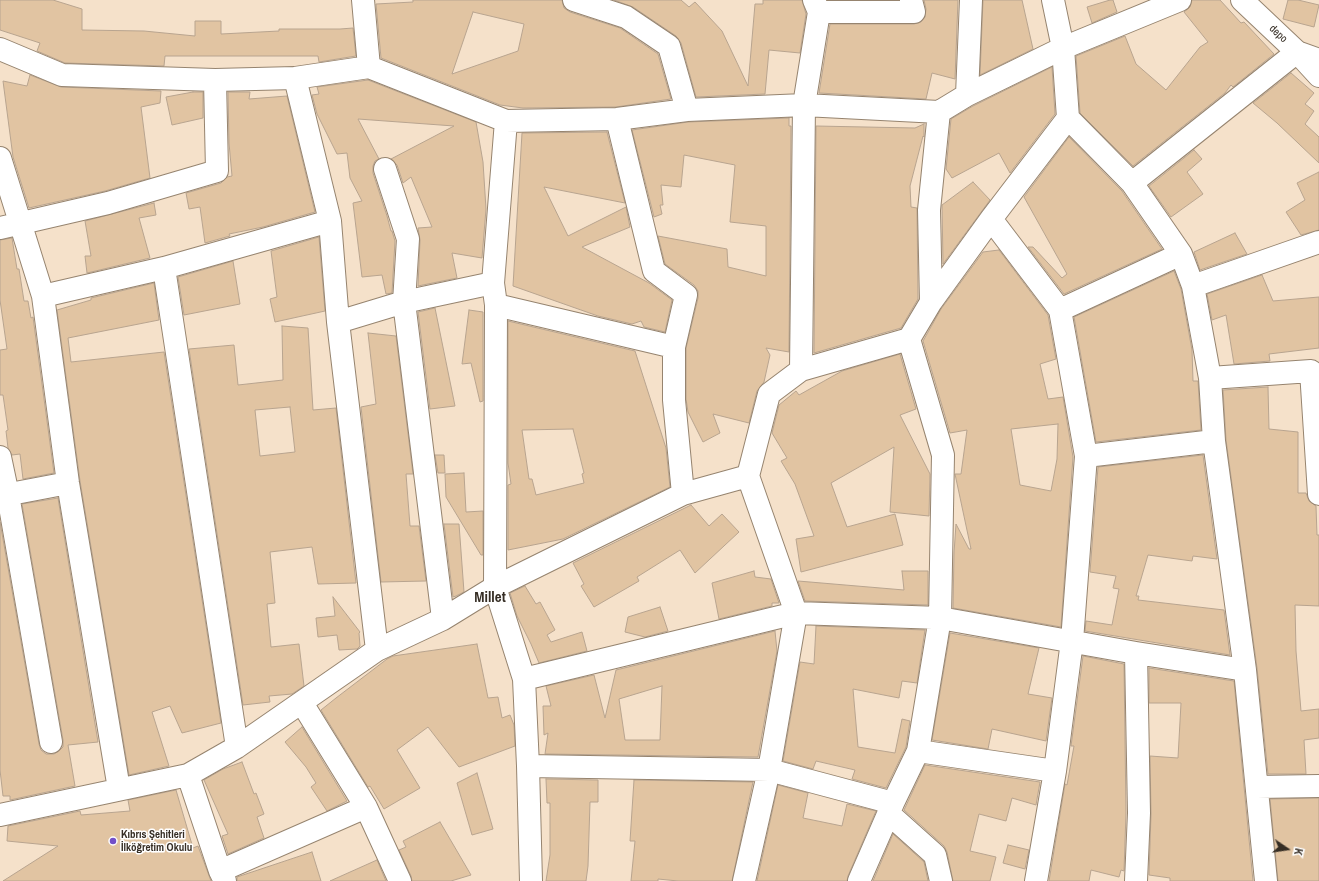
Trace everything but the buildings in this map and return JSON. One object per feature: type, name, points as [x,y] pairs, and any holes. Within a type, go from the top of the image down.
[{"type":"street","points":[[363,0],[369,67]]},
{"type":"street","points":[[574,0],[626,17],[669,46],[687,110]]},
{"type":"street","points":[[801,370],[804,105],[817,6],[914,12],[911,0]]},
{"type":"street","points":[[967,95],[971,0]]},
{"type":"street","points":[[1053,0],[1063,48],[1068,118],[1132,183],[1181,254],[1193,286],[1210,378],[1214,441],[1245,670],[1266,881]]},
{"type":"street","points":[[0,49],[62,75],[215,80],[295,78],[369,67],[506,121],[617,119],[687,110],[804,105],[939,112],[967,95],[1063,48],[1180,0]]},
{"type":"street","name":"depo","points":[[1242,0],[1297,52],[1319,60]]},
{"type":"street","points":[[1132,183],[1297,52],[1319,76]]},
{"type":"street","points":[[295,78],[330,221],[338,322],[377,650]]},
{"type":"street","points":[[10,226],[108,203],[217,171],[215,80]]},
{"type":"street","points":[[931,302],[929,210],[939,112]]},
{"type":"street","points":[[744,881],[769,770],[796,614],[748,476],[769,394],[801,370],[909,339],[931,302],[991,219],[1068,118]]},
{"type":"street","points":[[617,119],[654,271],[686,294],[674,347],[674,400],[683,494]]},
{"type":"street","points":[[506,121],[493,283],[496,305],[495,587],[524,679],[531,881]]},
{"type":"street","points":[[0,158],[10,226],[43,296],[68,483],[119,789]]},
{"type":"street","points":[[385,170],[408,238],[404,302],[443,618]]},
{"type":"street","points":[[991,219],[1060,310],[1086,456],[1072,641],[1055,772],[1036,881]]},
{"type":"street","points":[[43,296],[164,268],[330,221]]},
{"type":"street","points":[[1193,286],[1319,242]]},
{"type":"street","points":[[1060,310],[1181,254]]},
{"type":"street","points":[[164,268],[238,747]]},
{"type":"street","points":[[338,322],[404,302],[493,283]]},
{"type":"street","points":[[496,305],[674,347]]},
{"type":"street","points":[[859,881],[890,808],[918,751],[940,618],[942,455],[909,339]]},
{"type":"street","points":[[1210,378],[1311,371],[1319,494]]},
{"type":"street","points":[[1086,456],[1214,441]]},
{"type":"street","points":[[0,457],[4,495],[51,742]]},
{"type":"street","points":[[0,815],[188,775],[238,747],[377,650],[443,618],[495,587],[683,494],[748,476]]},
{"type":"street","points":[[4,495],[68,483]]},
{"type":"street","points":[[524,679],[796,614],[940,618],[1136,653],[1245,670]]},
{"type":"street","points":[[1136,653],[1139,813],[1136,881]]},
{"type":"street","points":[[302,703],[366,807],[400,881]]},
{"type":"street","points":[[918,751],[1055,772]]},
{"type":"street","points":[[528,766],[769,770],[890,808],[935,855],[941,881]]},
{"type":"street","points":[[188,775],[223,876],[366,807]]},
{"type":"street","points":[[1257,787],[1319,786]]},
{"type":"place","name":"Kıbrıs Şehitleri İlköğretim Okulu","points":[[113,841]]},
{"type":"district","name":"Millet","points":[[490,598]]}]
